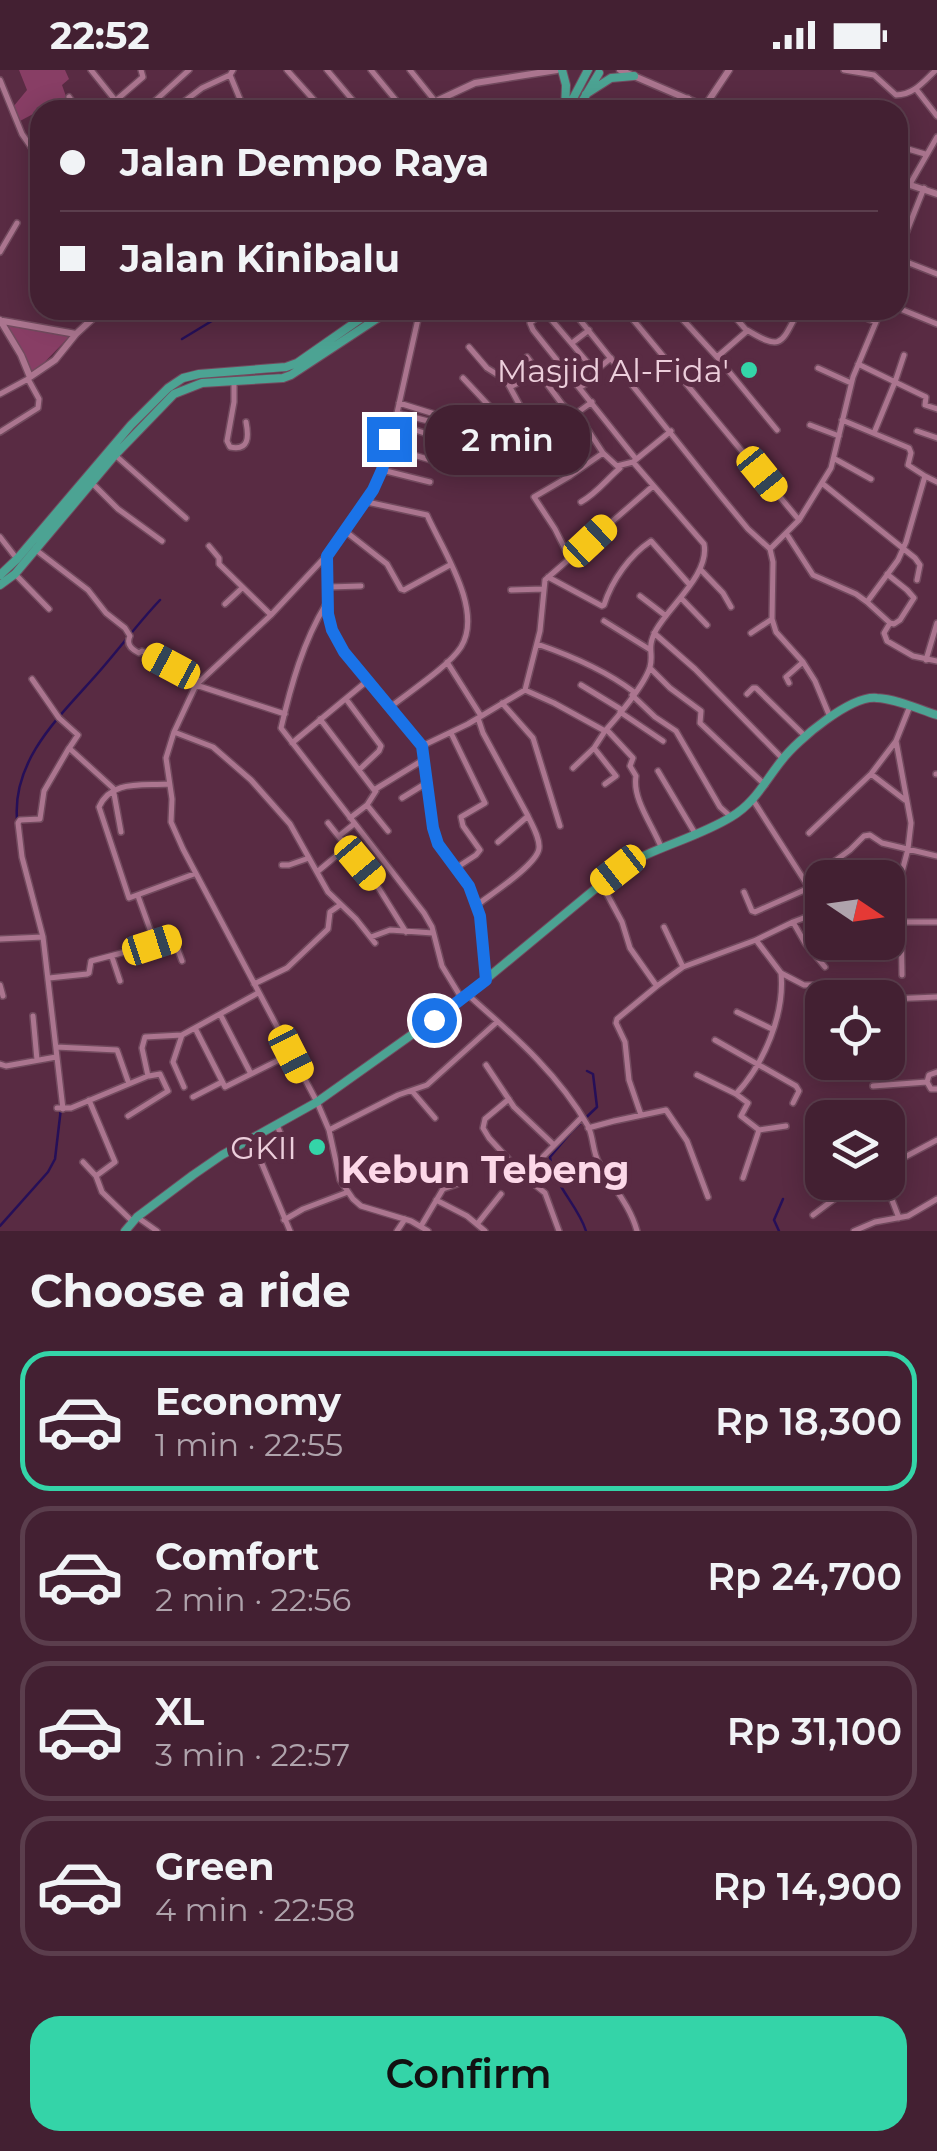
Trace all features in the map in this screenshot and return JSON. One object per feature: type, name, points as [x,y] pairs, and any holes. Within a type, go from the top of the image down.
[{"type":"main road","points":[[559,70],[566,85],[566,100]]},
{"type":"main road","points":[[573,100],[595,71]]},
{"type":"main road","points":[[583,100],[595,71]]},
{"type":"main road","points":[[586,94],[627,73]]},
{"type":"main road","points":[[0,585],[16,574],[36,550],[130,424],[168,388],[199,374],[286,368],[359,320]]},
{"type":"main road","points":[[0,575],[167,400],[181,390],[202,383],[292,375],[375,320]]},
{"type":"main road","points":[[125,1231],[135,1219],[222,1155],[317,1102],[464,997],[600,883],[632,861],[731,817],[754,800],[782,758],[830,718],[867,698],[880,698],[937,715]]},
{"type":"street","points":[[116,100],[143,77],[141,70]]},
{"type":"street","points":[[156,100],[189,70]]},
{"type":"street","points":[[288,70],[315,100]]},
{"type":"street","points":[[327,70],[352,100]]},
{"type":"street","points":[[371,70],[396,100]]},
{"type":"street","points":[[410,70],[428,100]]},
{"type":"street","points":[[441,100],[475,84],[526,72],[559,70]]},
{"type":"street","points":[[713,100],[729,70]]},
{"type":"street","points":[[844,70],[874,75],[896,95],[916,89],[936,70]]},
{"type":"street","points":[[95,72],[113,100]]},
{"type":"street","points":[[186,100],[232,73],[241,100]]},
{"type":"street","points":[[627,73],[692,100]]},
{"type":"street","points":[[0,80],[30,146]]},
{"type":"street","points":[[916,89],[937,116]]},
{"type":"street","points":[[937,137],[910,184],[937,194]]},
{"type":"street","points":[[908,149],[925,154]]},
{"type":"street","points":[[908,225],[924,188]]},
{"type":"street","points":[[0,252],[16,223]]},
{"type":"street","points":[[908,265],[937,274]]},
{"type":"street","points":[[908,312],[937,324]]},
{"type":"street","points":[[0,394],[44,369],[91,320]]},
{"type":"street","points":[[418,320],[382,470],[366,502],[327,556],[271,616],[197,683],[166,758],[171,822],[194,874],[317,1102],[329,1130],[339,1176],[360,1206],[405,1219],[428,1231]]},
{"type":"street","points":[[534,320],[530,323],[533,330],[706,550],[690,585],[654,633],[648,650],[650,668],[594,748],[573,768]]},
{"type":"street","points":[[552,320],[594,372]]},
{"type":"street","points":[[580,320],[730,506],[770,549],[776,632],[804,662],[830,718]]},
{"type":"street","points":[[633,320],[799,520]]},
{"type":"street","points":[[683,320],[776,430]]},
{"type":"street","points":[[738,320],[772,344],[783,339],[793,320]]},
{"type":"street","points":[[770,549],[799,520],[835,459],[851,383],[876,322],[871,320]]},
{"type":"street","points":[[1,321],[76,334]]},
{"type":"street","points":[[0,432],[38,408],[39,399],[1,321]]},
{"type":"street","points":[[572,343],[589,330]]},
{"type":"street","points":[[717,357],[747,330]]},
{"type":"street","points":[[469,347],[488,368],[506,380],[537,436],[570,476]]},
{"type":"street","points":[[874,433],[904,356]]},
{"type":"street","points":[[527,357],[603,453],[617,466],[623,466]]},
{"type":"street","points":[[580,388],[612,358]]},
{"type":"street","points":[[858,364],[926,397],[925,405],[937,408]]},
{"type":"street","points":[[818,368],[851,383]]},
{"type":"street","points":[[510,387],[538,373]]},
{"type":"street","points":[[463,378],[521,436],[528,435],[533,428]]},
{"type":"street","points":[[234,380],[227,441],[230,447],[246,444],[246,422]]},
{"type":"street","points":[[574,415],[592,402]]},
{"type":"street","points":[[399,403],[454,420],[459,410],[464,412]]},
{"type":"street","points":[[397,413],[432,422],[470,444],[493,469]]},
{"type":"street","points":[[842,420],[909,448],[908,465],[937,482]]},
{"type":"street","points":[[394,423],[478,453]]},
{"type":"street","points":[[810,425],[840,436]]},
{"type":"street","points":[[564,444],[586,427]]},
{"type":"street","points":[[581,502],[671,431]]},
{"type":"street","points":[[917,431],[937,438]]},
{"type":"street","points":[[388,446],[434,461]]},
{"type":"street","points":[[570,559],[534,497],[603,453]]},
{"type":"street","points":[[116,455],[186,518]]},
{"type":"street","points":[[835,459],[871,478]]},
{"type":"street","points":[[382,470],[430,482]]},
{"type":"street","points":[[867,602],[898,560],[925,476]]},
{"type":"street","points":[[822,484],[920,565],[917,580]]},
{"type":"street","points":[[86,486],[162,542]]},
{"type":"street","points":[[422,746],[525,690],[538,644],[548,577],[653,486]]},
{"type":"street","points":[[366,502],[426,515],[460,584],[468,618],[461,646],[447,662],[389,708]]},
{"type":"street","points":[[345,530],[387,564],[401,589],[450,565]]},
{"type":"street","points":[[786,533],[813,574],[856,594],[894,624],[914,598],[888,574]]},
{"type":"street","points":[[0,537],[17,559]]},
{"type":"street","points":[[548,577],[602,606],[623,569],[651,541],[690,585]]},
{"type":"street","points":[[209,546],[219,564],[271,616]]},
{"type":"street","points":[[36,550],[88,590],[129,634],[129,646],[137,653],[142,651],[197,683],[285,714]]},
{"type":"street","points":[[327,556],[326,603],[305,644],[281,728],[410,892],[429,920],[442,966],[464,997],[498,1021],[557,1082],[588,1126],[595,1158],[629,1210],[635,1230]]},
{"type":"street","points":[[700,569],[731,607]]},
{"type":"street","points":[[16,574],[49,609]]},
{"type":"street","points":[[329,587],[361,586]]},
{"type":"street","points":[[226,604],[242,588]]},
{"type":"street","points":[[510,590],[544,589]]},
{"type":"street","points":[[640,596],[666,616]]},
{"type":"street","points":[[681,598],[707,625]]},
{"type":"street","points":[[326,603],[337,642],[422,746],[438,844],[469,886],[477,905],[486,980]]},
{"type":"street","points":[[751,633],[772,618]]},
{"type":"street","points":[[604,621],[648,650]]},
{"type":"street","points":[[890,623],[884,633],[886,641],[907,653],[937,661]]},
{"type":"street","points":[[926,660],[937,623]]},
{"type":"street","points":[[654,633],[782,758]]},
{"type":"street","points":[[538,644],[579,659],[618,680],[655,717],[676,731],[720,807],[731,817]]},
{"type":"street","points":[[447,662],[479,717],[483,733],[539,844],[537,856],[477,905]]},
{"type":"street","points":[[788,683],[786,678],[804,662]]},
{"type":"street","points":[[650,668],[702,711],[700,723],[765,785]]},
{"type":"street","points":[[32,679],[59,718],[78,735],[44,791],[40,819],[18,823],[20,850],[48,978],[61,1109],[160,1074],[168,1092],[128,1116]]},
{"type":"street","points":[[292,744],[367,681]]},
{"type":"street","points":[[581,685],[663,741]]},
{"type":"street","points":[[747,694],[756,688],[806,736]]},
{"type":"street","points":[[525,690],[606,730],[633,758],[630,766],[635,783],[662,849]]},
{"type":"street","points":[[346,698],[381,746],[359,770]]},
{"type":"street","points":[[502,704],[534,740],[560,826]]},
{"type":"street","points":[[809,833],[871,774],[896,741],[910,706]]},
{"type":"street","points":[[320,719],[376,791]]},
{"type":"street","points":[[174,732],[213,747],[251,780],[290,824],[328,892],[373,940],[386,931],[433,932]]},
{"type":"street","points":[[450,733],[485,803],[461,817],[480,850],[456,868]]},
{"type":"street","points":[[896,741],[911,823],[904,860]]},
{"type":"street","points":[[69,748],[113,788],[122,832]]},
{"type":"street","points":[[594,748],[616,776],[605,784]]},
{"type":"street","points":[[339,836],[376,791],[424,759]]},
{"type":"street","points":[[658,771],[696,835]]},
{"type":"street","points":[[871,774],[908,802]]},
{"type":"street","points":[[402,798],[428,782]]},
{"type":"street","points":[[168,784],[113,788],[98,808],[128,897],[194,874]]},
{"type":"street","points":[[754,800],[805,880]]},
{"type":"street","points":[[367,804],[388,831]]},
{"type":"street","points":[[498,842],[528,816]]},
{"type":"street","points":[[328,823],[374,879],[406,932]]},
{"type":"street","points":[[838,860],[870,835],[882,844],[937,856]]},
{"type":"street","points":[[317,872],[346,847]]},
{"type":"street","points":[[282,866],[309,858]]},
{"type":"street","points":[[600,883],[635,957],[656,986]]},
{"type":"street","points":[[744,892],[755,912],[805,887]]},
{"type":"street","points":[[138,896],[152,945]]},
{"type":"street","points":[[254,984],[287,968],[328,929],[330,912],[340,905]]},
{"type":"street","points":[[641,1115],[629,1080],[625,1042],[616,1020],[683,967],[805,917]]},
{"type":"street","points":[[793,922],[825,967]]},
{"type":"street","points":[[905,922],[937,922]]},
{"type":"street","points":[[664,927],[683,967]]},
{"type":"street","points":[[0,939],[41,937]]},
{"type":"street","points":[[48,978],[86,974],[91,961],[174,939],[182,961]]},
{"type":"street","points":[[756,940],[781,973],[805,985]]},
{"type":"street","points":[[112,957],[120,981]]},
{"type":"street","points":[[902,960],[902,975]]},
{"type":"street","points":[[736,1094],[766,1052],[780,998],[781,973]]},
{"type":"street","points":[[0,985],[2,996]]},
{"type":"street","points":[[148,1076],[143,1058],[144,1038],[182,1034],[258,993]]},
{"type":"street","points":[[905,998],[937,997]]},
{"type":"street","points":[[737,1012],[772,1028]]},
{"type":"street","points":[[220,1014],[252,1075]]},
{"type":"street","points":[[32,1016],[37,1060]]},
{"type":"street","points":[[329,1130],[423,1087],[498,1021]]},
{"type":"street","points":[[195,1028],[227,1088],[291,1054]]},
{"type":"street","points":[[182,1034],[174,1062],[184,1086]]},
{"type":"street","points":[[715,1040],[798,1088],[793,1103]]},
{"type":"street","points":[[56,1047],[118,1050],[129,1084]]},
{"type":"street","points":[[0,1064],[56,1057]]},
{"type":"street","points":[[486,1065],[514,1107],[554,1144]]},
{"type":"street","points":[[937,1072],[929,1074],[927,1082],[937,1090]]},
{"type":"street","points":[[697,1074],[748,1103],[740,1116],[759,1130],[786,1126]]},
{"type":"street","points":[[193,1097],[222,1082]]},
{"type":"street","points":[[873,1086],[927,1082]]},
{"type":"street","points":[[412,1091],[434,1118]]},
{"type":"street","points":[[509,1099],[485,1119],[483,1128],[524,1176],[545,1192],[559,1231]]},
{"type":"street","points":[[89,1100],[115,1162],[96,1176]]},
{"type":"street","points":[[588,1126],[663,1109],[687,1141],[708,1197]]},
{"type":"street","points":[[524,1176],[581,1118]]},
{"type":"street","points":[[277,1125],[288,1152]]},
{"type":"street","points":[[743,1178],[759,1130]]},
{"type":"street","points":[[252,1140],[290,1231]]},
{"type":"street","points":[[905,1157],[937,1140]]},
{"type":"street","points":[[83,1162],[96,1176],[102,1192],[157,1231]]},
{"type":"street","points":[[421,1226],[445,1188],[463,1182]]},
{"type":"street","points":[[284,1220],[348,1192]]},
{"type":"street","points":[[478,1224],[501,1194]]},
{"type":"street","points":[[854,1231],[910,1215],[937,1199]]},
{"type":"street","points":[[436,1200],[486,1231]]},
{"type":"street","points":[[814,1215],[834,1200]]},
{"type":"street","points":[[892,1200],[900,1218]]},
{"type":"street","points":[[398,1231],[405,1219]]},
{"type":"shaded area","points":[[19,70],[65,70],[69,79],[62,85],[67,100],[30,100],[30,116],[20,121],[13,107],[27,90]]},
{"type":"shaded area","points":[[0,321],[70,336],[30,377]]},
{"type":"waterway","points":[[182,339],[213,320]]},
{"type":"waterway","points":[[17,819],[23,774],[45,735],[160,600]]},
{"type":"waterway","points":[[586,1231],[556,1177],[550,1157],[597,1107],[593,1074],[587,1071]]},
{"type":"waterway","points":[[0,1226],[55,1159],[61,1108]]},
{"type":"waterway","points":[[779,1231],[774,1220],[783,1199]]},
{"type":"place","name":"Masjid Al-Fida'","points":[[749,370]]},
{"type":"place","name":"GKII","points":[[317,1147]]},
{"type":"district","name":"Kebun Tebeng","points":[[485,1169]]},
{"type":"route","points":[[389,439],[373,490],[327,556],[326,603],[337,642],[422,746],[433,828],[440,850],[469,886],[480,916],[486,980],[434,1020]]}]
